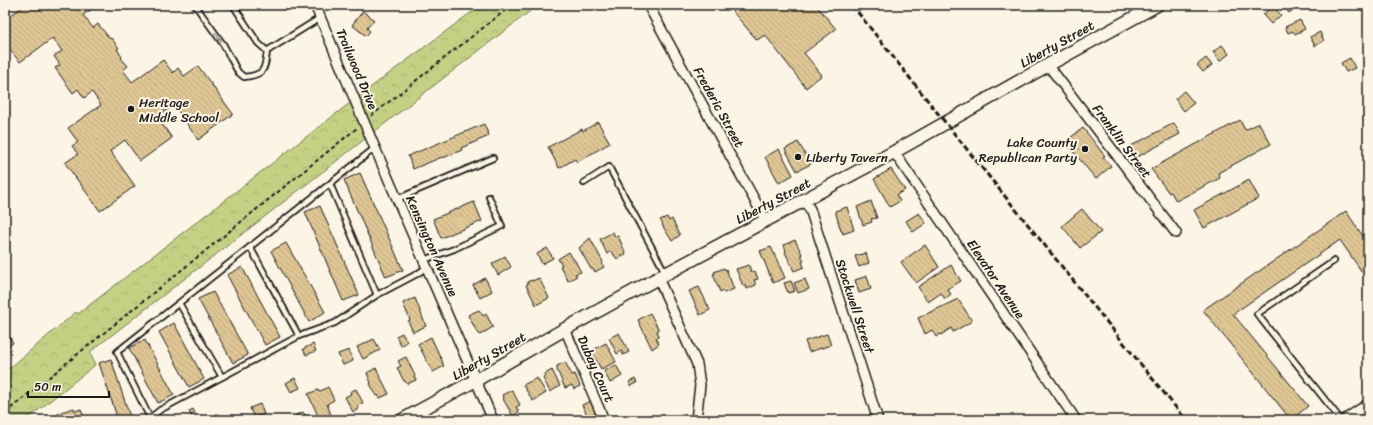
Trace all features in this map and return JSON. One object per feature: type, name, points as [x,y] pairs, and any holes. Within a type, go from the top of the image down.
[{"type":"street","name":"Trailwood Drive","points":[[316,5],[364,122]]},
{"type":"street","name":"Frederic Street","points":[[648,5],[766,221]]},
{"type":"street","name":"Liberty Street","points":[[402,420],[476,380],[564,329],[894,152],[1157,5]]},
{"type":"street","name":"Franklin Street","points":[[1048,65],[1176,233]]},
{"type":"street","name":"Kensington Avenue","points":[[364,122],[493,420]]},
{"type":"street","name":"Elevator Avenue","points":[[894,152],[1076,420]]},
{"type":"street","name":"Stockwell Street","points":[[804,201],[810,209],[878,420]]},
{"type":"street","points":[[662,276],[697,364],[700,385],[696,420]]},
{"type":"street","name":"Dubay Court","points":[[564,329],[604,420]]},
{"type":"street","points":[[1344,420],[1368,404]]},
{"type":"lane","points":[[195,5],[223,44],[238,72],[244,77],[253,76],[265,68],[267,51]]},
{"type":"lane","points":[[233,5],[258,43],[267,51]]},
{"type":"lane","points":[[267,51],[321,18]]},
{"type":"lane","points":[[375,148],[117,352],[150,418],[160,410],[299,336],[335,323],[377,295],[417,274],[425,264],[502,226],[488,197]]},
{"type":"lane","points":[[397,199],[493,158]]},
{"type":"lane","points":[[584,182],[609,167],[662,276]]},
{"type":"lane","points":[[330,184],[377,295]]},
{"type":"lane","points":[[250,247],[299,336]]},
{"type":"lane","points":[[1334,261],[1258,314],[1341,420]]},
{"type":"lane","points":[[179,303],[222,377]]},
{"type":"path","points":[[5,413],[364,122],[512,5]]},
{"type":"green space","points":[[481,5],[538,5],[90,352],[95,365],[26,420],[5,420],[5,372],[76,312],[78,314],[355,99]]},
{"type":"building","name":"Heritage Middle School","points":[[23,5],[98,5],[83,15],[93,28],[98,24],[119,48],[117,49],[122,57],[121,58],[128,66],[123,70],[132,82],[163,60],[173,73],[178,68],[184,76],[198,66],[233,114],[198,140],[174,105],[157,117],[172,138],[140,161],[125,140],[110,151],[135,186],[100,211],[65,163],[78,154],[72,146],[78,142],[68,128],[101,105],[92,92],[84,98],[78,89],[73,93],[55,68],[60,65],[54,56],[62,51],[53,38],[20,62],[9,49],[5,52],[5,7],[11,15],[24,6]]},
{"type":"building","points":[[727,5],[816,5],[836,29],[804,53],[822,75],[806,88],[765,35],[757,40]]},
{"type":"building","points":[[1281,5],[1292,5],[1295,8],[1289,13]]},
{"type":"building","points":[[1272,6],[1281,15],[1271,24],[1263,15]]},
{"type":"building","points":[[363,11],[374,20],[367,28],[370,31],[366,36],[352,25]]},
{"type":"building","points":[[1300,20],[1305,29],[1295,34],[1293,31],[1288,33],[1285,27]]},
{"type":"building","points":[[1320,32],[1324,41],[1315,46],[1310,37]]},
{"type":"building","points":[[1222,45],[1229,54],[1220,61],[1213,52]]},
{"type":"building","points":[[1206,58],[1212,65],[1203,72],[1197,65]]},
{"type":"building","points":[[1350,58],[1355,68],[1346,72],[1341,63]]},
{"type":"building","points":[[1184,91],[1194,103],[1184,111],[1175,99]]},
{"type":"building","points":[[1240,120],[1245,130],[1259,123],[1271,144],[1218,173],[1220,178],[1176,201],[1171,192],[1169,193],[1151,169]]},
{"type":"building","points":[[598,122],[610,143],[577,162],[575,159],[559,168],[548,147],[582,129],[583,131]]},
{"type":"building","points":[[1174,123],[1180,134],[1137,157],[1131,146]]},
{"type":"building","points":[[484,124],[489,136],[461,148],[462,150],[413,169],[408,156]]},
{"type":"building","name":"Lake County Republican Party","points":[[1083,128],[1111,166],[1096,179],[1066,143],[1066,141]]},
{"type":"building","name":"Liberty Tavern","points":[[798,142],[811,164],[797,171],[785,149]]},
{"type":"building","points":[[779,149],[793,175],[779,183],[765,157]]},
{"type":"building","points":[[891,169],[905,190],[896,195],[900,201],[890,207],[874,179]]},
{"type":"building","points":[[360,173],[403,270],[386,277],[344,180]]},
{"type":"building","points":[[1249,180],[1259,198],[1204,228],[1194,210]]},
{"type":"building","points":[[871,201],[877,218],[871,219],[872,222],[863,225],[857,207]]},
{"type":"building","points":[[474,202],[482,221],[441,238],[433,219]]},
{"type":"building","points":[[320,206],[359,295],[343,301],[305,212]]},
{"type":"building","points":[[847,207],[854,230],[843,234],[835,211]]},
{"type":"building","points":[[1082,209],[1101,232],[1080,248],[1062,226]]},
{"type":"building","points":[[1346,211],[1368,244],[1368,272],[1364,275],[1340,240],[1233,314],[1308,406],[1291,420],[1203,310]]},
{"type":"building","points":[[919,213],[926,223],[913,232],[906,221]]},
{"type":"building","points":[[667,217],[669,221],[672,219],[680,235],[672,241],[660,220]]},
{"type":"building","points":[[613,232],[615,237],[618,236],[626,254],[617,259],[611,251],[607,254],[600,239]]},
{"type":"building","points":[[590,238],[603,262],[604,267],[595,272],[591,269],[579,248]]},
{"type":"building","points":[[795,240],[802,254],[801,255],[804,261],[802,262],[804,267],[794,271],[785,252],[784,245]]},
{"type":"building","points":[[286,243],[325,312],[309,322],[271,251]]},
{"type":"building","points":[[925,245],[939,267],[916,283],[901,262]]},
{"type":"building","points":[[771,247],[785,278],[773,283],[760,251]]},
{"type":"building","points":[[547,248],[553,258],[542,264],[537,254]]},
{"type":"building","points":[[569,252],[581,272],[575,274],[577,276],[568,281],[558,259]]},
{"type":"building","points":[[866,253],[869,263],[859,267],[855,256]]},
{"type":"building","points":[[505,256],[511,267],[498,275],[492,264]]},
{"type":"building","points":[[749,265],[751,272],[755,271],[758,279],[754,280],[756,285],[747,289],[746,286],[743,286],[736,269]]},
{"type":"building","points":[[951,265],[961,281],[947,289],[951,294],[945,299],[941,293],[928,302],[918,287]]},
{"type":"building","points":[[242,267],[280,337],[265,345],[227,275]]},
{"type":"building","points":[[724,268],[725,270],[726,269],[734,289],[724,293],[723,291],[720,292],[713,274],[715,274],[714,272]]},
{"type":"building","points":[[867,276],[871,289],[859,293],[855,280]]},
{"type":"building","points":[[485,278],[492,291],[480,298],[473,285]]},
{"type":"building","points":[[539,278],[549,298],[536,305],[526,285],[528,284],[527,282]]},
{"type":"building","points":[[805,279],[809,289],[798,293],[794,283]]},
{"type":"building","points":[[791,281],[795,291],[788,293],[784,283]]},
{"type":"building","points":[[699,287],[710,310],[700,315],[689,291]]},
{"type":"building","points":[[213,292],[248,355],[233,363],[198,299]]},
{"type":"building","points":[[415,298],[426,326],[413,332],[403,303]]},
{"type":"building","points":[[958,299],[972,321],[953,332],[951,328],[936,337],[932,330],[925,334],[918,318]]},
{"type":"building","points":[[479,310],[483,316],[486,314],[493,327],[480,335],[468,315]]},
{"type":"building","points":[[650,313],[659,330],[657,331],[659,336],[656,338],[659,344],[652,349],[638,320]]},
{"type":"building","points":[[174,323],[204,379],[189,387],[159,332]]},
{"type":"building","points":[[5,331],[13,343],[7,347],[9,351],[5,353]]},
{"type":"building","points":[[402,333],[407,342],[401,346],[396,336]]},
{"type":"building","points":[[619,333],[629,352],[623,355],[622,351],[617,354],[609,338]]},
{"type":"building","points":[[827,334],[831,345],[809,352],[805,341]]},
{"type":"building","points":[[431,337],[444,366],[433,372],[418,344]]},
{"type":"building","points":[[374,339],[380,350],[363,359],[357,347]]},
{"type":"building","points":[[145,340],[174,395],[158,403],[129,348]]},
{"type":"building","points":[[606,343],[616,362],[601,369],[591,351]]},
{"type":"building","points":[[313,344],[316,351],[306,355],[303,349]]},
{"type":"building","points":[[349,350],[353,361],[343,365],[338,354]]},
{"type":"building","points":[[406,357],[416,380],[407,384],[397,368],[401,366],[398,361]]},
{"type":"building","points":[[111,359],[131,420],[118,420],[99,363]]},
{"type":"building","points":[[565,362],[572,375],[575,374],[580,386],[574,389],[572,385],[565,388],[557,370],[557,366]]},
{"type":"building","points":[[616,365],[622,376],[610,383],[604,371]]},
{"type":"building","points":[[376,368],[389,394],[380,398],[378,395],[377,396],[370,384],[371,383],[367,373]]},
{"type":"building","points":[[552,370],[560,386],[550,392],[543,378],[546,376],[545,374]]},
{"type":"building","points":[[295,378],[300,388],[291,392],[286,383]]},
{"type":"building","points":[[537,378],[546,393],[533,401],[523,385]]},
{"type":"building","points":[[635,379],[637,383],[631,386],[629,382]]},
{"type":"building","points":[[328,387],[334,400],[327,404],[331,415],[320,420],[308,394],[318,390],[319,392]]},
{"type":"building","points":[[356,389],[363,403],[357,406],[359,409],[353,412],[345,397]]},
{"type":"building","points":[[512,390],[520,405],[516,407],[519,412],[513,416],[502,395]]},
{"type":"building","points":[[593,400],[598,412],[588,417],[582,405]]},
{"type":"building","points":[[260,404],[264,414],[254,418],[250,408]]},
{"type":"building","points":[[74,408],[75,411],[81,409],[85,420],[60,420],[58,413]]},
{"type":"building","points":[[193,409],[195,414],[191,416],[189,411]]},
{"type":"building","points":[[303,412],[308,420],[294,420],[298,418],[296,415]]},
{"type":"railway","points":[[852,5],[1186,420]]},
{"type":"place","name":"Heritage Middle School","points":[[131,109]]},
{"type":"place","name":"Lake County Republican Party","points":[[1085,149]]},
{"type":"place","name":"Liberty Tavern","points":[[798,157]]}]
